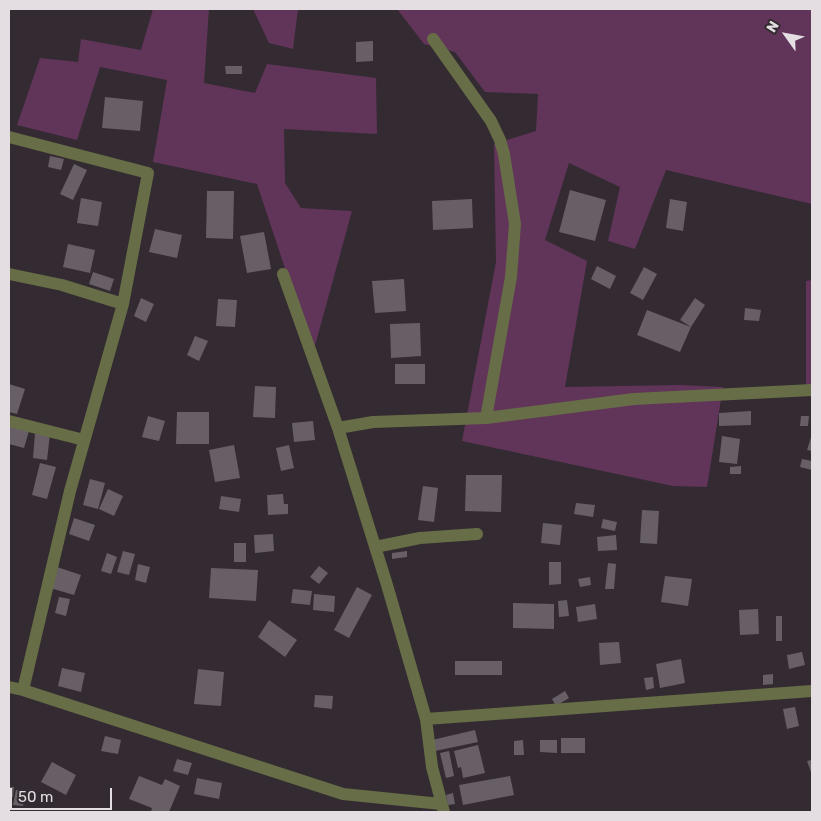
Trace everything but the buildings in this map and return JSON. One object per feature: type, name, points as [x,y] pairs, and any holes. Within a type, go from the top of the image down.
[{"type":"street","points":[[433,39],[491,121],[500,140],[515,224],[511,277],[486,418]]},
{"type":"street","points":[[9,136],[148,173],[123,304],[70,491],[23,690]]},
{"type":"street","points":[[9,274],[62,285],[123,304]]},
{"type":"street","points":[[9,687],[343,794],[443,808],[432,767],[426,719],[375,547],[338,428],[283,274]]},
{"type":"street","points":[[338,428],[373,422],[486,418],[634,399],[812,390]]},
{"type":"street","points":[[9,422],[84,440]]},
{"type":"street","points":[[375,547],[420,538],[477,534]]},
{"type":"street","points":[[426,719],[812,691]]},
{"type":"shaded area","points":[[153,9],[209,9],[204,83],[255,93],[267,64],[376,78],[377,134],[284,129],[285,183],[301,208],[352,211],[313,353],[257,184],[153,162],[167,80],[100,67],[77,140],[17,125],[40,58],[78,62],[81,39],[141,50]]},
{"type":"shaded area","points":[[253,9],[298,9],[293,49],[269,43]]},
{"type":"shaded area","points":[[397,9],[812,9],[812,204],[666,170],[635,249],[608,241],[620,187],[569,163],[545,240],[587,261],[565,387],[680,385],[723,387],[707,487],[673,486],[462,441],[496,262],[494,144],[536,131],[538,94],[485,92],[455,52],[424,44]]},
{"type":"shaded area","points":[[812,280],[812,396],[806,396],[806,281]]}]
